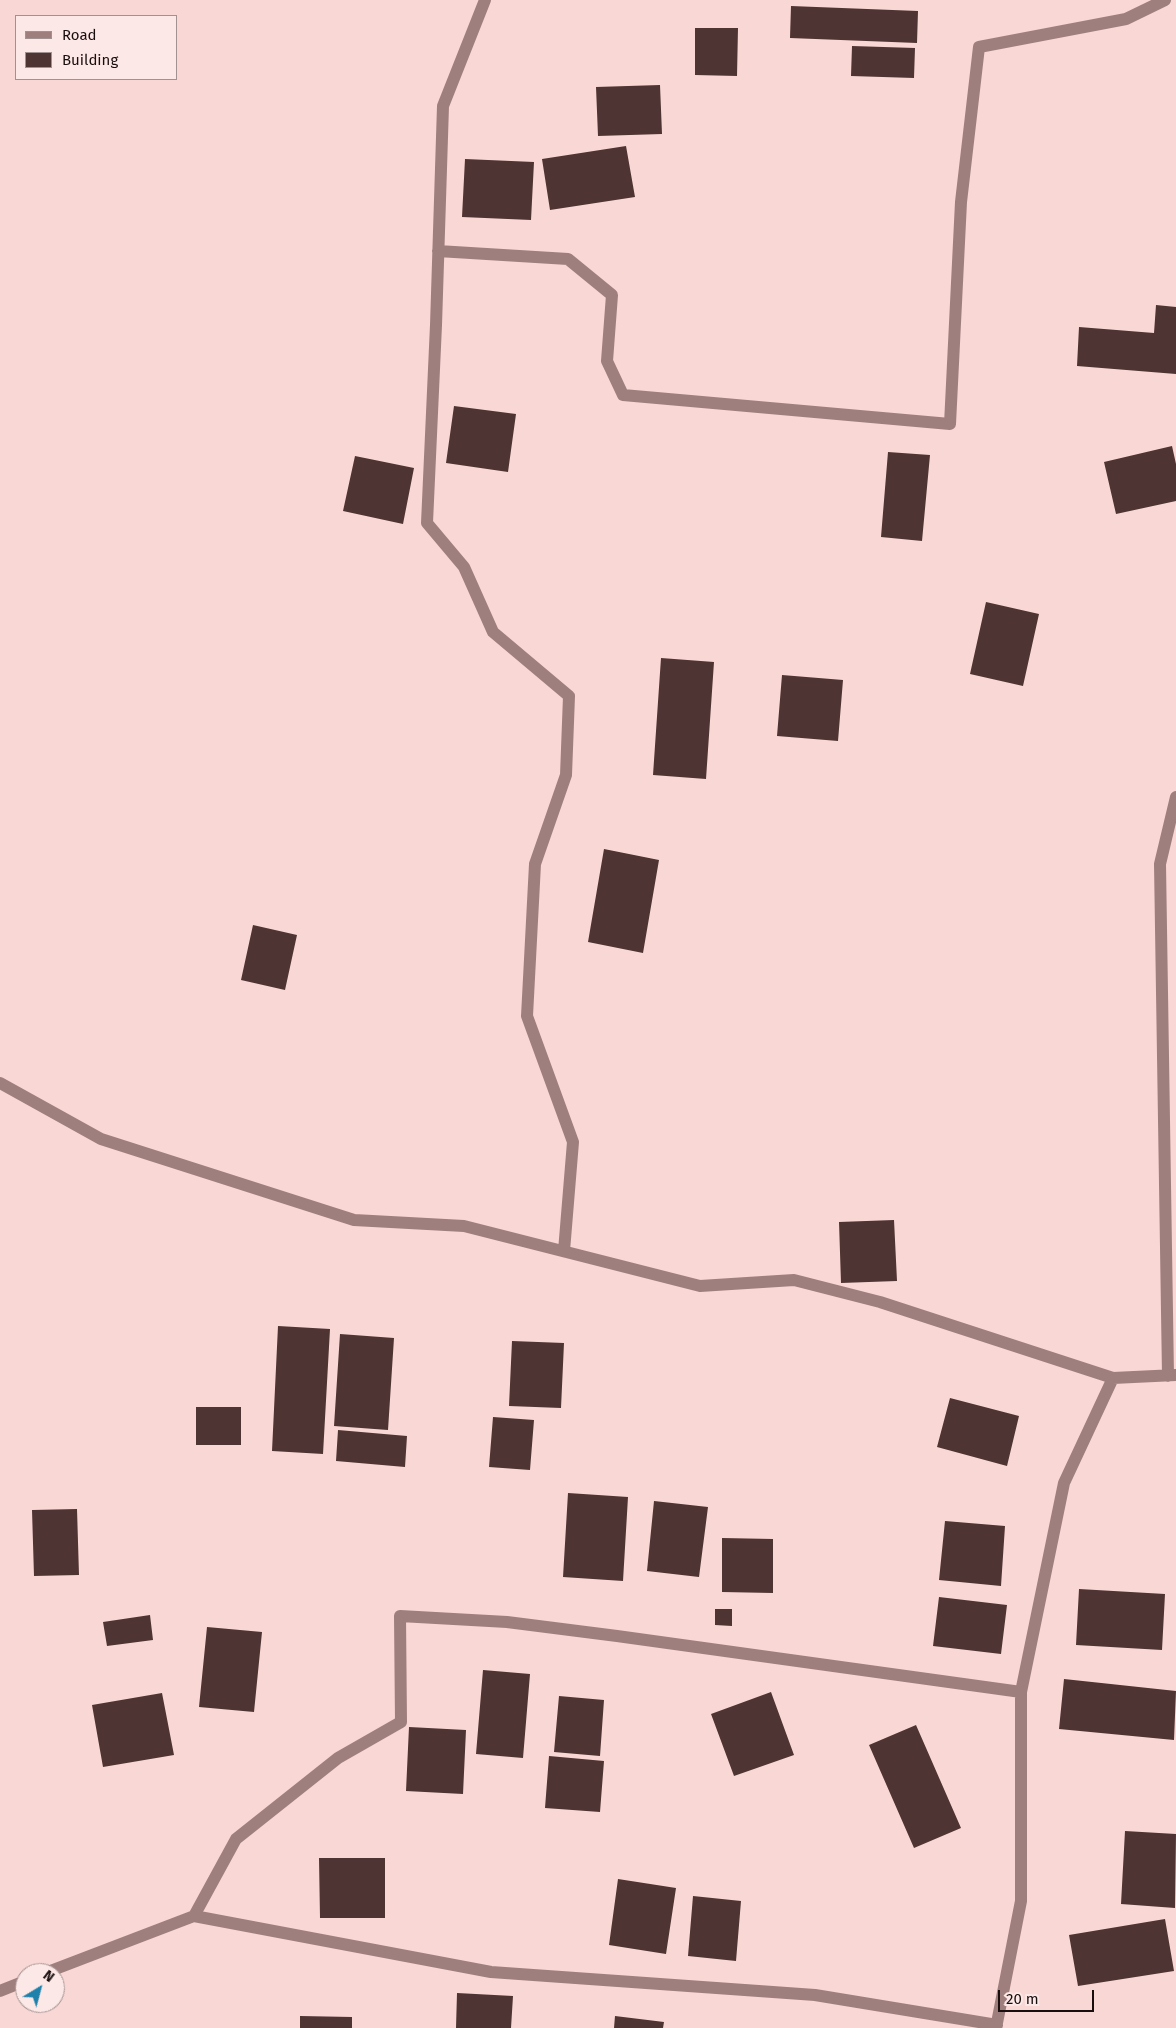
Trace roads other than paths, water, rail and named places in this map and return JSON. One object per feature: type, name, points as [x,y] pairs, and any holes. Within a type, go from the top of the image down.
[{"type":"street","points":[[485,0],[443,106],[427,523],[464,567],[493,632],[569,696],[566,775],[535,864],[527,1016],[573,1142],[564,1251]]},
{"type":"street","points":[[438,251],[568,259],[612,295],[607,362],[623,395],[950,424],[961,202],[978,47],[1126,19],[1165,0]]},
{"type":"street","points":[[0,1083],[101,1138],[354,1220],[464,1226],[700,1286],[794,1280],[880,1302],[1113,1378],[1172,1376],[1160,864],[1176,797]]},
{"type":"street","points":[[65,1965],[194,1916],[491,1972],[815,1995],[996,2026],[1021,1901],[1021,1692],[1064,1483],[1113,1378]]},
{"type":"street","points":[[194,1916],[236,1839],[338,1758],[401,1722],[400,1616],[507,1622],[1021,1692]]},
{"type":"street","points":[[0,1991],[15,1985]]}]
